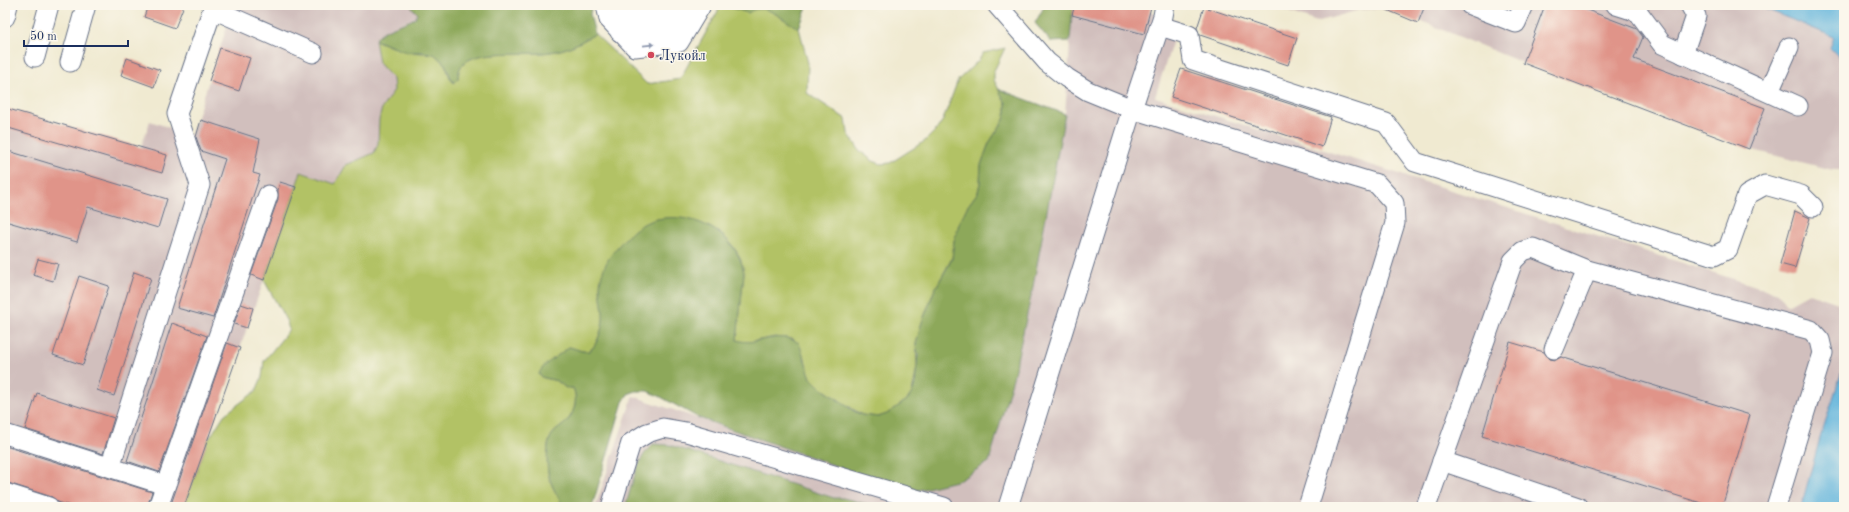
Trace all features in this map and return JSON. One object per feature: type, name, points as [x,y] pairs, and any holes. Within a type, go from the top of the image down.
[{"type":"lane","points":[[5,17],[8,5]]},
{"type":"lane","points":[[35,57],[49,5]]},
{"type":"lane","points":[[70,62],[86,5]]},
{"type":"lane","points":[[997,5],[1047,62],[1067,78],[1088,91],[1132,109],[1377,184],[1394,203],[1395,223],[1308,507]]},
{"type":"lane","points":[[1008,507],[1132,109],[1160,26],[1165,5]]},
{"type":"lane","points":[[1470,5],[1516,23],[1524,5]]},
{"type":"lane","points":[[1616,5],[1638,12],[1662,44],[1798,106]]},
{"type":"lane","points":[[1683,54],[1696,16],[1690,5]]},
{"type":"lane","points":[[612,19],[700,6]]},
{"type":"lane","points":[[612,19],[635,47],[679,42],[700,6]]},
{"type":"lane","points":[[110,468],[200,185],[177,114],[214,7],[313,52]]},
{"type":"lane","points":[[1160,26],[1189,35],[1193,60],[1386,123],[1415,162],[1714,256],[1728,249],[1747,195],[1765,185],[1801,196],[1813,207]]},
{"type":"lane","points":[[1769,92],[1789,47]]},
{"type":"lane","points":[[158,507],[268,195]]},
{"type":"lane","points":[[1426,507],[1513,261],[1523,251],[1532,248],[1587,270],[1811,330],[1820,340],[1823,353],[1776,507]]},
{"type":"lane","points":[[1554,349],[1587,270]]},
{"type":"lane","points":[[611,507],[631,442],[647,432],[663,428],[686,432],[944,507]]},
{"type":"lane","points":[[5,434],[165,485]]},
{"type":"lane","points":[[1442,461],[1578,507]]},
{"type":"lane","points":[[5,492],[49,507]]},
{"type":"shaded area","points":[[234,5],[409,5],[414,9],[417,13],[415,18],[400,24],[375,40],[379,63],[393,79],[394,91],[382,108],[378,144],[374,153],[346,165],[335,184],[302,172],[184,507],[29,507],[14,502],[12,507],[5,507],[5,108],[141,147],[150,121],[191,135]]},
{"type":"shaded area","points":[[1270,5],[1394,5],[1393,8],[1359,10],[1317,22]]},
{"type":"shaded area","points":[[1417,5],[1756,5],[1834,37],[1830,48],[1840,58],[1844,75],[1844,170],[1833,170],[1749,149],[1523,63],[1419,20],[1424,8]]},
{"type":"shaded area","points":[[1150,12],[1179,21],[1155,97],[1778,293],[1787,305],[1809,293],[1844,305],[1844,365],[1820,438],[1801,507],[595,507],[633,396],[911,492],[989,462],[1013,378],[1032,292],[1065,114],[1072,15],[1144,34]]},
{"type":"green space","points":[[409,5],[592,5],[590,14],[595,34],[574,45],[556,51],[541,53],[492,54],[470,59],[463,64],[459,71],[458,79],[453,83],[445,64],[434,54],[423,52],[406,52],[375,40],[382,32],[415,18],[417,13]]},
{"type":"green space","points":[[718,5],[728,5],[732,8],[753,9],[760,7],[769,10],[799,28],[808,63],[807,93],[846,119],[848,133],[860,151],[873,161],[881,164],[890,163],[925,141],[937,129],[943,120],[958,80],[979,60],[983,53],[1005,48],[994,71],[994,80],[1006,103],[1004,120],[989,143],[981,165],[978,192],[967,207],[959,224],[954,241],[952,258],[934,291],[921,325],[916,344],[917,367],[912,393],[907,400],[887,414],[878,417],[862,415],[821,388],[811,378],[806,366],[805,358],[793,339],[775,337],[745,343],[737,340],[744,273],[740,259],[734,248],[726,238],[715,230],[704,225],[691,221],[654,220],[644,224],[623,241],[607,262],[600,288],[602,296],[603,319],[597,341],[593,348],[589,351],[585,351],[569,347],[539,374],[541,377],[557,381],[566,388],[573,388],[575,392],[574,409],[568,420],[553,433],[548,446],[547,461],[550,481],[562,507],[184,507],[207,442],[224,415],[256,391],[262,377],[264,361],[289,330],[287,322],[264,280],[301,172],[335,184],[346,165],[374,153],[378,144],[379,120],[382,108],[394,90],[393,79],[379,63],[375,40],[389,46],[411,52],[434,54],[445,64],[450,78],[458,79],[459,71],[463,64],[471,59],[492,54],[540,53],[556,51],[574,45],[595,34],[647,84],[680,79],[718,11]]},
{"type":"green space","points":[[728,5],[808,5],[799,28],[768,10],[761,9],[748,13],[732,8]]},
{"type":"green space","points":[[1045,5],[1075,5],[1072,15],[1070,41],[1051,42],[1035,23]]},
{"type":"green space","points":[[998,89],[1065,114],[1032,292],[1013,378],[989,462],[960,480],[911,492],[699,418],[647,391],[636,391],[628,394],[623,402],[592,507],[562,507],[549,476],[547,460],[548,446],[553,433],[568,420],[574,409],[575,392],[573,388],[566,388],[557,381],[541,377],[539,374],[547,363],[569,347],[582,351],[589,351],[594,347],[603,321],[600,284],[606,263],[626,237],[635,229],[650,221],[665,218],[680,218],[695,221],[722,235],[732,246],[740,258],[744,273],[737,340],[744,342],[782,338],[791,339],[799,343],[811,378],[821,388],[862,415],[878,417],[887,414],[907,400],[912,393],[915,384],[918,355],[916,344],[921,325],[934,291],[952,259],[954,241],[959,224],[967,207],[978,192],[981,165],[989,143],[1004,120],[1006,103]]},
{"type":"green space","points":[[653,444],[670,445],[834,498],[843,498],[879,507],[625,507],[632,482],[642,457]]},
{"type":"water","points":[[1756,5],[1844,5],[1844,75],[1840,58],[1830,48],[1834,37]]},
{"type":"water","points":[[1844,365],[1844,507],[1801,507],[1820,438]]},
{"type":"building","points":[[148,5],[184,5],[175,28],[144,17]]},
{"type":"building","points":[[1075,5],[1144,5],[1151,7],[1144,34],[1072,15]]},
{"type":"building","points":[[1375,5],[1417,5],[1424,8],[1418,23]]},
{"type":"building","points":[[1545,5],[1574,5],[1637,29],[1643,37],[1634,59],[1765,108],[1749,149],[1523,63]]},
{"type":"building","points":[[1204,7],[1297,38],[1288,65],[1200,35],[1197,28]]},
{"type":"building","points":[[220,48],[250,58],[239,91],[209,81]]},
{"type":"building","points":[[127,58],[160,70],[154,87],[121,75]]},
{"type":"building","points":[[1181,69],[1331,117],[1322,147],[1171,97]]},
{"type":"building","points":[[5,108],[167,155],[162,173],[5,127]]},
{"type":"building","points":[[201,120],[260,139],[253,173],[260,175],[213,318],[177,308],[225,159],[201,151],[196,137]]},
{"type":"building","points":[[5,150],[167,199],[158,228],[88,207],[77,242],[5,221]]},
{"type":"building","points":[[280,182],[296,187],[264,280],[251,275],[278,199]]},
{"type":"building","points":[[1795,211],[1810,218],[1795,268],[1780,264]]},
{"type":"building","points":[[38,259],[58,264],[53,281],[33,275]]},
{"type":"building","points":[[134,272],[151,278],[114,396],[97,390]]},
{"type":"building","points":[[79,276],[109,286],[83,365],[53,355]]},
{"type":"building","points":[[241,304],[253,308],[247,328],[234,324]]},
{"type":"building","points":[[172,323],[207,336],[159,472],[127,461]]},
{"type":"building","points":[[1510,342],[1544,352],[1550,359],[1556,360],[1561,357],[1750,415],[1722,507],[1714,507],[1482,436]]},
{"type":"building","points":[[227,343],[240,348],[184,507],[170,507]]},
{"type":"building","points":[[37,393],[114,418],[103,454],[25,429]]},
{"type":"building","points":[[5,446],[152,492],[147,507],[75,507],[58,502],[52,497],[5,482]]},
{"type":"place","name":"Лукойл","points":[[651,55]]}]
